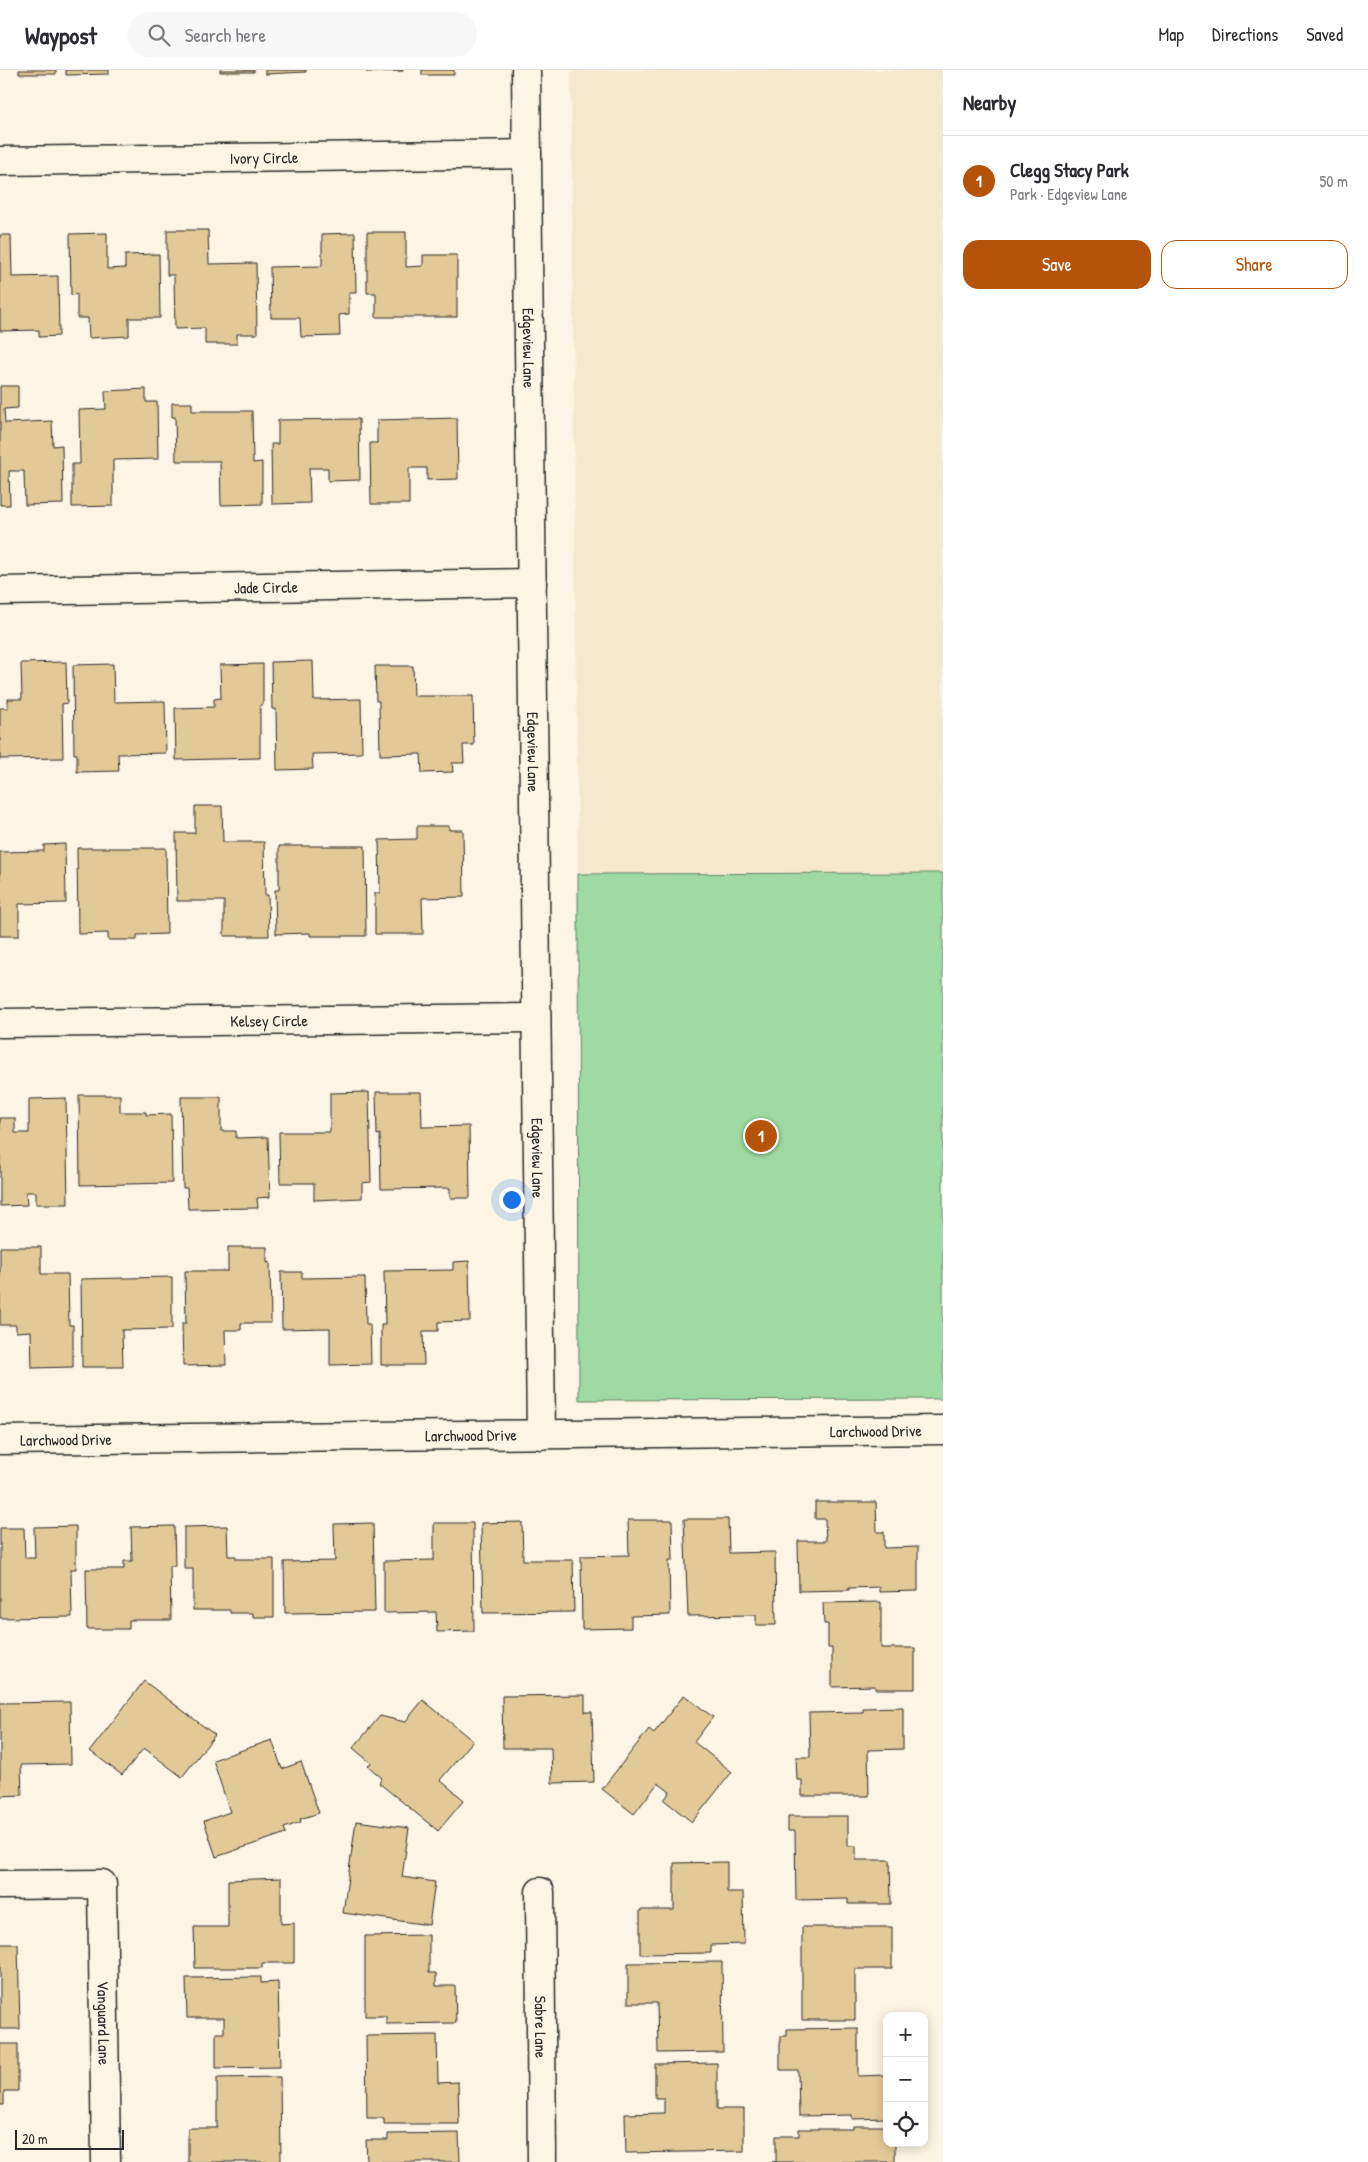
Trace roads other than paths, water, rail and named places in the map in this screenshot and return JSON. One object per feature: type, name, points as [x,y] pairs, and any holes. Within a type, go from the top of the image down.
[{"type":"street","name":"Edgeview Lane","points":[[526,70],[541,1435]]},
{"type":"street","name":"Ivory Circle","points":[[0,161],[527,154]]},
{"type":"street","name":"Jade Circle","points":[[0,592],[532,583]]},
{"type":"street","name":"Kelsey Circle","points":[[0,1023],[536,1018]]},
{"type":"street","name":"Larchwood Drive","points":[[0,1440],[943,1430]]},
{"type":"street","name":"Vanguard Lane","points":[[0,1885],[102,1884],[106,2162]]},
{"type":"street","name":"Sabre Lane","points":[[540,1892],[542,2162]]},
{"type":"place","name":"Clegg Stacy Park","points":[[761,1136]]}]
